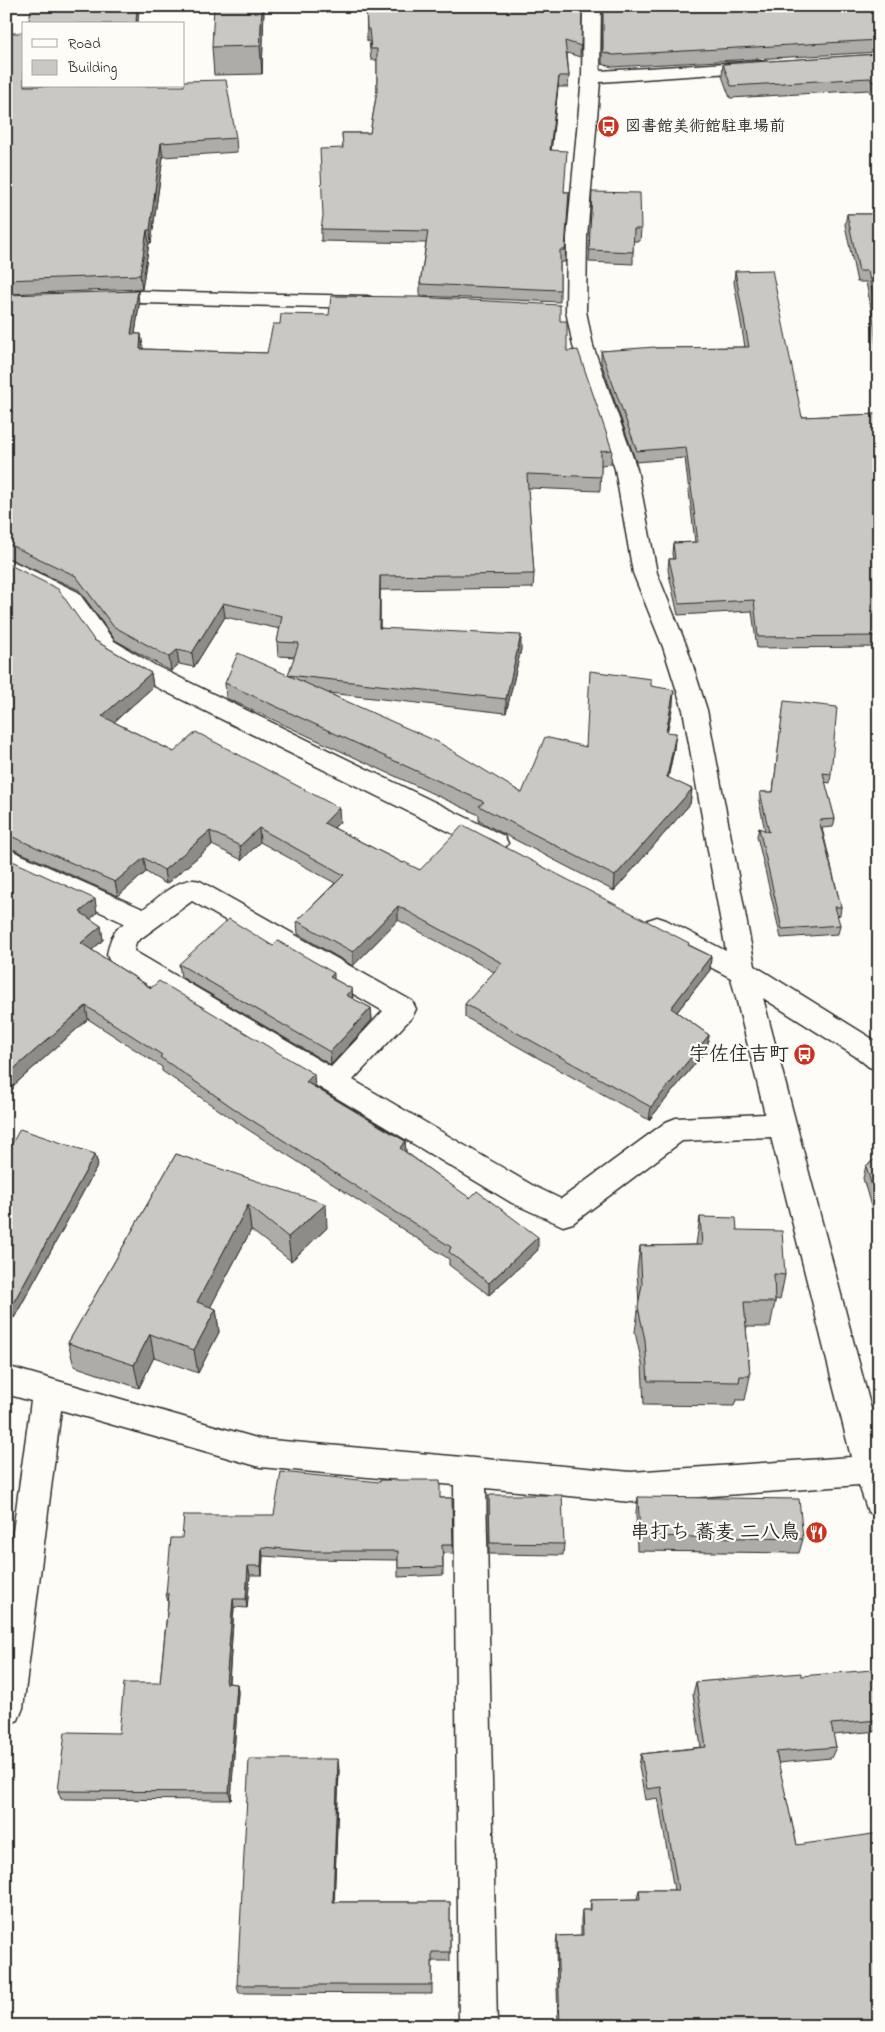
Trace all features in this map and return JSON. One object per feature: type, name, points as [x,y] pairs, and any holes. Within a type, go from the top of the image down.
[{"type":"street","points":[[592,6],[591,77],[577,236],[566,311],[583,346],[626,469],[645,573],[675,647],[695,710],[743,972],[879,1502]]},
{"type":"street","points":[[591,77],[780,64]]},
{"type":"street","points":[[83,300],[141,298],[387,302]]},
{"type":"street","points":[[6,565],[70,597],[106,648],[147,672],[442,815],[513,852]]},
{"type":"street","points":[[6,857],[145,921]]},
{"type":"street","points":[[334,1082],[402,1009],[191,888],[124,937],[120,955],[522,1194],[563,1214],[676,1130],[782,1125]]},
{"type":"street","points":[[637,916],[743,972],[868,1050],[879,1059]]},
{"type":"street","points":[[6,1380],[260,1454],[631,1487],[871,1470]]},
{"type":"street","points":[[6,1708],[48,1393]]},
{"type":"street","points":[[470,1472],[478,2026]]},
{"type":"building","points":[[32,6],[137,6],[136,22],[28,22]]},
{"type":"building","points":[[214,6],[262,6],[260,46],[212,47]]},
{"type":"building","points":[[366,6],[582,6],[581,46],[565,41],[569,76],[559,76],[550,150],[567,151],[564,192],[569,192],[565,250],[560,250],[560,290],[420,284],[428,231],[321,229],[323,216],[320,149],[343,148],[342,133],[370,133],[377,91],[377,49],[371,49],[369,29],[367,29]]},
{"type":"building","points":[[603,6],[879,6],[879,40],[613,55],[603,52]]},
{"type":"building","points":[[6,33],[22,33],[22,88],[185,88],[185,81],[226,80],[236,138],[161,143],[150,230],[147,230],[140,275],[6,280]]},
{"type":"building","points":[[879,54],[879,88],[876,82],[872,82],[870,78],[731,86],[723,64]]},
{"type":"building","points":[[592,192],[640,193],[641,229],[634,229],[633,252],[589,250]]},
{"type":"building","points":[[847,214],[879,214],[879,341],[868,271],[859,271]]},
{"type":"building","points":[[772,270],[802,417],[879,414],[879,636],[758,637],[754,600],[679,604],[669,559],[675,559],[673,543],[698,542],[686,447],[637,451],[601,351],[655,347],[749,347],[735,271]]},
{"type":"building","points":[[138,291],[131,334],[141,334],[140,349],[267,353],[273,324],[280,324],[281,314],[329,315],[331,296],[417,297],[560,305],[560,321],[567,321],[567,351],[578,350],[612,450],[601,451],[601,477],[527,474],[534,574],[380,576],[379,628],[521,635],[506,699],[288,675],[299,643],[277,642],[282,616],[223,603],[192,653],[177,650],[169,657],[113,626],[76,576],[6,543],[6,295]]},
{"type":"building","points":[[6,563],[58,589],[94,640],[151,673],[102,716],[174,752],[196,732],[339,808],[324,823],[420,870],[463,825],[689,943],[688,945],[711,956],[671,1008],[709,1035],[651,1107],[465,1004],[502,963],[398,906],[353,952],[297,921],[344,875],[259,828],[240,846],[210,831],[164,870],[144,858],[115,882],[6,834]]},
{"type":"building","points":[[238,653],[438,742],[522,793],[545,737],[586,747],[590,671],[651,679],[651,686],[674,690],[666,732],[676,733],[667,777],[692,789],[615,876],[479,806],[484,802],[225,683]]},
{"type":"building","points":[[784,701],[837,707],[831,774],[823,773],[835,819],[819,820],[841,907],[835,907],[840,925],[782,929],[759,828],[769,832],[760,792],[773,792]]},
{"type":"building","points":[[6,858],[95,899],[80,912],[101,926],[81,943],[151,988],[159,981],[314,1074],[306,1082],[405,1141],[400,1148],[437,1175],[470,1198],[477,1191],[538,1237],[489,1283],[449,1252],[451,1247],[242,1114],[160,1057],[162,1055],[86,1006],[8,1074],[10,1076],[6,1079]]},
{"type":"building","points":[[229,919],[273,946],[278,941],[334,973],[330,977],[352,989],[346,995],[371,1008],[330,1052],[179,964]]},
{"type":"building","points":[[20,1129],[95,1154],[11,1307],[6,1305],[6,1154]]},
{"type":"building","points":[[176,1154],[326,1204],[288,1237],[248,1205],[197,1302],[216,1309],[194,1350],[150,1334],[134,1365],[68,1343]]},
{"type":"building","points":[[879,1156],[879,1210],[866,1166]]},
{"type":"building","points":[[700,1217],[736,1218],[737,1230],[782,1231],[785,1275],[774,1274],[775,1302],[744,1302],[750,1376],[740,1376],[739,1382],[648,1381],[645,1340],[638,1307],[642,1284],[640,1246],[702,1245]]},
{"type":"building","points":[[281,1472],[380,1482],[380,1480],[440,1480],[440,1498],[452,1498],[453,1545],[442,1545],[443,1567],[398,1568],[398,1551],[308,1551],[262,1547],[261,1566],[248,1566],[246,1599],[233,1599],[226,1683],[237,1684],[229,1792],[58,1791],[65,1732],[119,1733],[124,1683],[160,1683],[169,1594],[166,1594],[171,1538],[182,1538],[184,1515],[274,1515]]},
{"type":"building","points":[[489,1495],[562,1495],[564,1544],[490,1543]]},
{"type":"building","points":[[638,1497],[799,1499],[803,1539],[640,1536]]},
{"type":"building","points":[[872,1670],[879,1703],[879,1720],[831,1724],[836,1747],[776,1752],[797,1845],[879,1833],[879,2026],[560,2026],[557,1936],[583,1935],[582,1910],[591,1910],[591,1900],[640,1899],[639,1890],[678,1890],[661,1787],[647,1789],[641,1754],[706,1747],[696,1682],[801,1673],[801,1676]]},
{"type":"building","points":[[249,1759],[338,1759],[333,1902],[450,1902],[450,1952],[432,1952],[432,1985],[237,1985]]},
{"type":"place","name":"図書館美術館駐車場前","points":[[609,127]]},
{"type":"place","name":"宇佐住吉町","points":[[805,1055]]},
{"type":"place","name":"串打ち 蕎麦 二八鳥","points":[[816,1533]]}]
